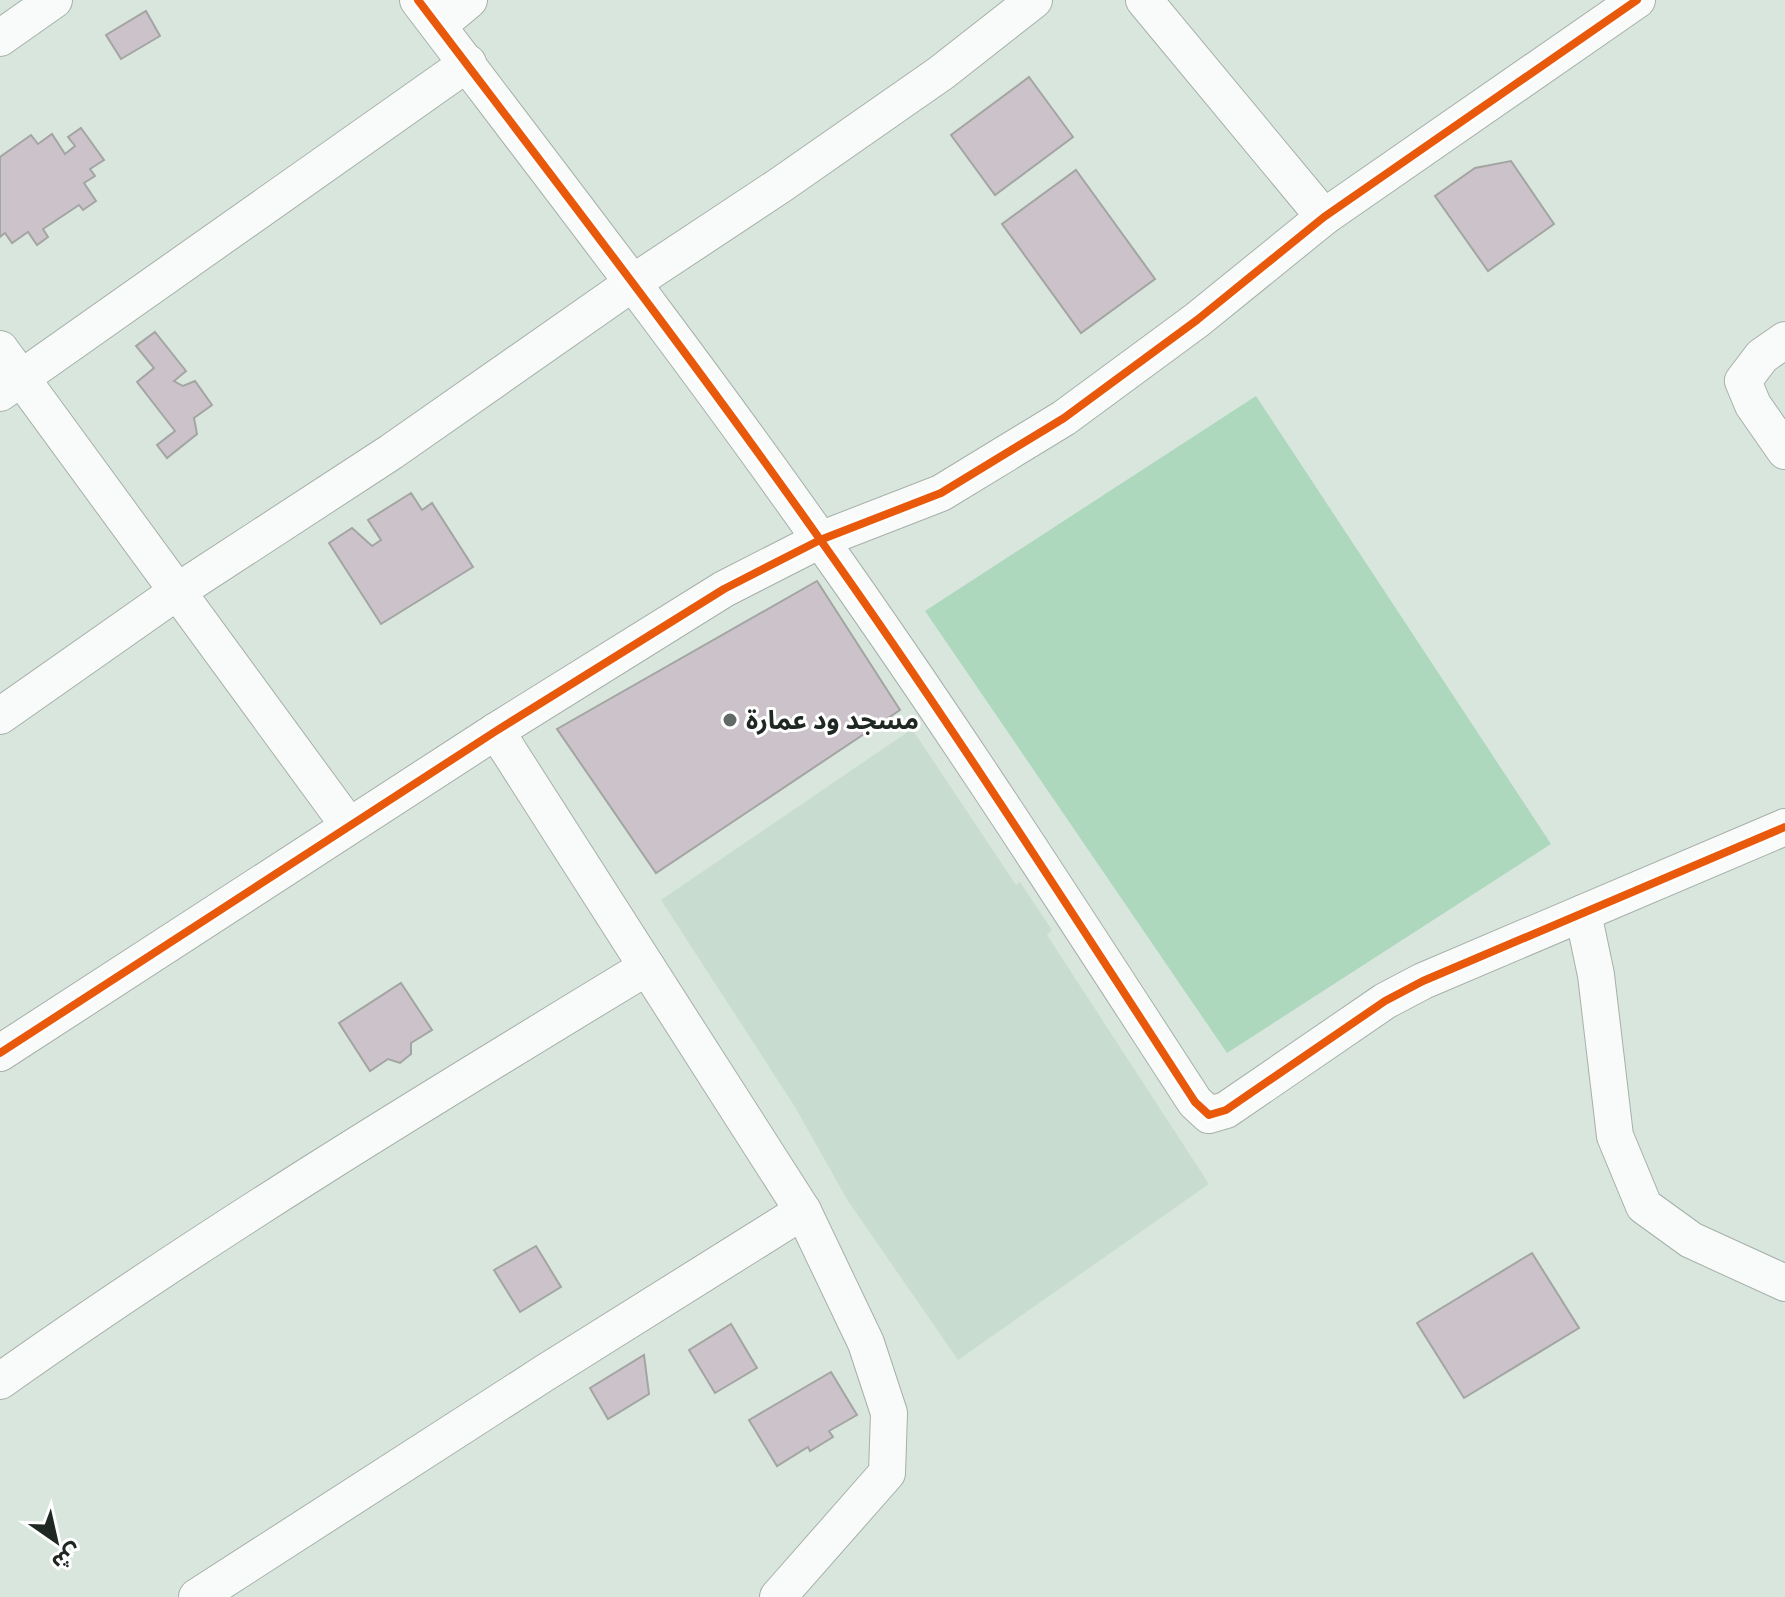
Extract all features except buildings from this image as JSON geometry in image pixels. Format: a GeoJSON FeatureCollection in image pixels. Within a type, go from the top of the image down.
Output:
{"type":"FeatureCollection","features":[{"type":"Feature","properties":{"kind":"street"},"geometry":{"type":"LineString","coordinates":[[0,38],[54,0]]}},
{"type":"Feature","properties":{"kind":"street"},"geometry":{"type":"LineString","coordinates":[[469,0],[428,13],[634,282],[820,540],[1050,880],[1195,1102],[1209,1115],[1226,1110],[1385,1001],[1423,981],[1785,827]]}},
{"type":"Feature","properties":{"kind":"street"},"geometry":{"type":"LineString","coordinates":[[0,716],[178,591],[391,452],[634,282],[779,186],[941,73],[1034,0]]}},
{"type":"Feature","properties":{"kind":"street"},"geometry":{"type":"LineString","coordinates":[[1144,0],[1324,217]]}},
{"type":"Feature","properties":{"kind":"street"},"geometry":{"type":"LineString","coordinates":[[1,1050],[496,731],[724,589],[820,540],[941,493],[1064,418],[1197,320],[1324,217],[1637,0]]}},
{"type":"Feature","properties":{"kind":"street"},"geometry":{"type":"LineString","coordinates":[[11,385],[468,63]]}},
{"type":"Feature","properties":{"kind":"street"},"geometry":{"type":"LineString","coordinates":[[1785,340],[1762,356],[1743,381],[1753,405],[1785,451]]}},
{"type":"Feature","properties":{"kind":"street"},"geometry":{"type":"LineString","coordinates":[[0,349],[11,385],[178,591],[349,826]]}},
{"type":"Feature","properties":{"kind":"street"},"geometry":{"type":"LineString","coordinates":[[496,731],[803,1211],[871,1357],[889,1413],[887,1473],[778,1597]]}},
{"type":"Feature","properties":{"kind":"street"},"geometry":{"type":"LineString","coordinates":[[1583,913],[1596,975],[1615,1136],[1644,1206],[1691,1240],[1785,1283]]}},
{"type":"Feature","properties":{"kind":"street"},"geometry":{"type":"LineString","coordinates":[[0,1381],[356,1144],[647,967]]}},
{"type":"Feature","properties":{"kind":"street"},"geometry":{"type":"LineString","coordinates":[[197,1597],[530,1382],[803,1211]]}},
{"type":"Feature","properties":{"kind":"shaded area"},"geometry":{"type":"Polygon","coordinates":[[[912,729],[1016,885],[1020,882],[1052,930],[1047,935],[1209,1184],[958,1360],[848,1201],[795,1107],[661,900],[912,729]]]}},
{"type":"Feature","properties":{"kind":"green space"},"geometry":{"type":"Polygon","coordinates":[[[1256,396],[1551,844],[1227,1053],[925,611],[1256,396]]]}},
{"type":"Feature","properties":{"kind":"cycle path"},"geometry":{"type":"LineString","coordinates":[[418,0],[671,334],[868,607],[1195,1102],[1209,1115],[1226,1110],[1385,1001],[1423,981],[1785,827]]}},
{"type":"Feature","properties":{"kind":"cycle path"},"geometry":{"type":"LineString","coordinates":[[0,1053],[496,731],[724,589],[820,540],[941,493],[1064,418],[1197,320],[1324,217],[1637,0]]}},
{"type":"Feature","properties":{"kind":"place","name":"مسجد ود عمارة"},"geometry":{"type":"Point","coordinates":[730,720]}}]}
